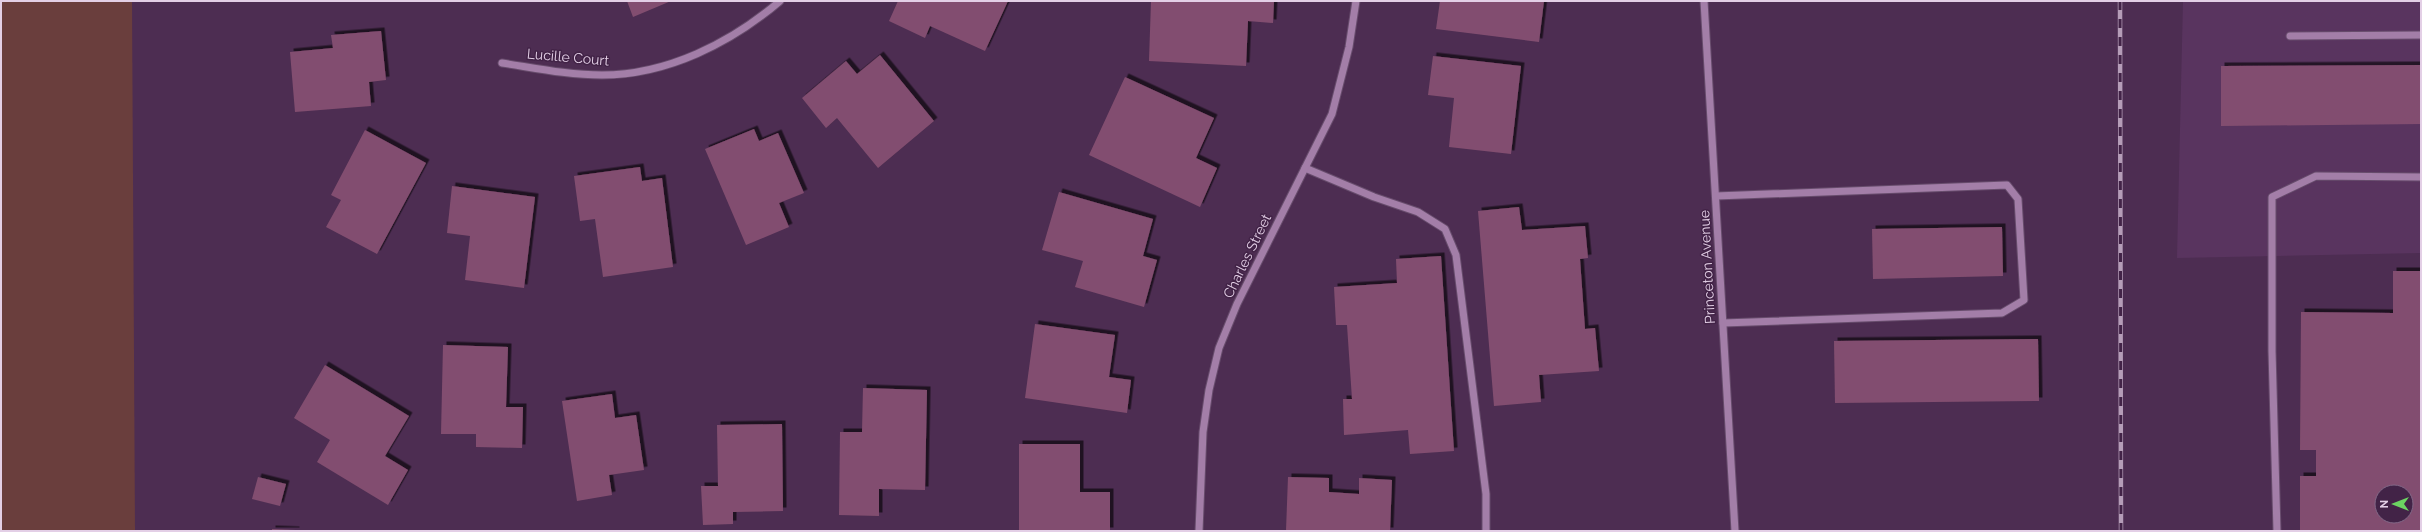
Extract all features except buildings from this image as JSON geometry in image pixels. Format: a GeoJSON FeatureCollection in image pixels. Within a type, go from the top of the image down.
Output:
{"type":"FeatureCollection","features":[{"type":"Feature","properties":{"kind":"street","name":"Lucille Court"},"geometry":{"type":"LineString","coordinates":[[502,63],[558,72],[602,75],[641,72],[672,64],[706,49],[746,26],[780,1]]}},
{"type":"Feature","properties":{"kind":"street","name":"Charles Street"},"geometry":{"type":"LineString","coordinates":[[1199,531],[1203,432],[1209,390],[1219,348],[1237,304],[1332,114],[1349,47],[1356,1]]}},
{"type":"Feature","properties":{"kind":"street","name":"Princeton Avenue"},"geometry":{"type":"LineString","coordinates":[[1704,1],[1735,531]]}},
{"type":"Feature","properties":{"kind":"street"},"geometry":{"type":"LineString","coordinates":[[2290,36],[2421,35]]}},
{"type":"Feature","properties":{"kind":"street"},"geometry":{"type":"LineString","coordinates":[[1305,168],[1374,197],[1418,212],[1445,229],[1456,256],[1486,494],[1486,531]]}},
{"type":"Feature","properties":{"kind":"street"},"geometry":{"type":"LineString","coordinates":[[2277,531],[2272,351],[2272,197],[2316,176],[2421,177]]}},
{"type":"Feature","properties":{"kind":"street"},"geometry":{"type":"LineString","coordinates":[[1716,196],[2007,185],[2018,198],[2024,300],[2002,313],[1723,323]]}},
{"type":"Feature","properties":{"kind":"shaded area"},"geometry":{"type":"Polygon","coordinates":[[[1,1],[132,1],[135,531],[1,531],[1,1]]]}},
{"type":"Feature","properties":{"kind":"shaded area"},"geometry":{"type":"Polygon","coordinates":[[[2183,1],[2421,1],[2421,253],[2177,258],[2183,1]]]}},
{"type":"Feature","properties":{"kind":"railway"},"geometry":{"type":"LineString","coordinates":[[2120,1],[2121,531]]}}]}
